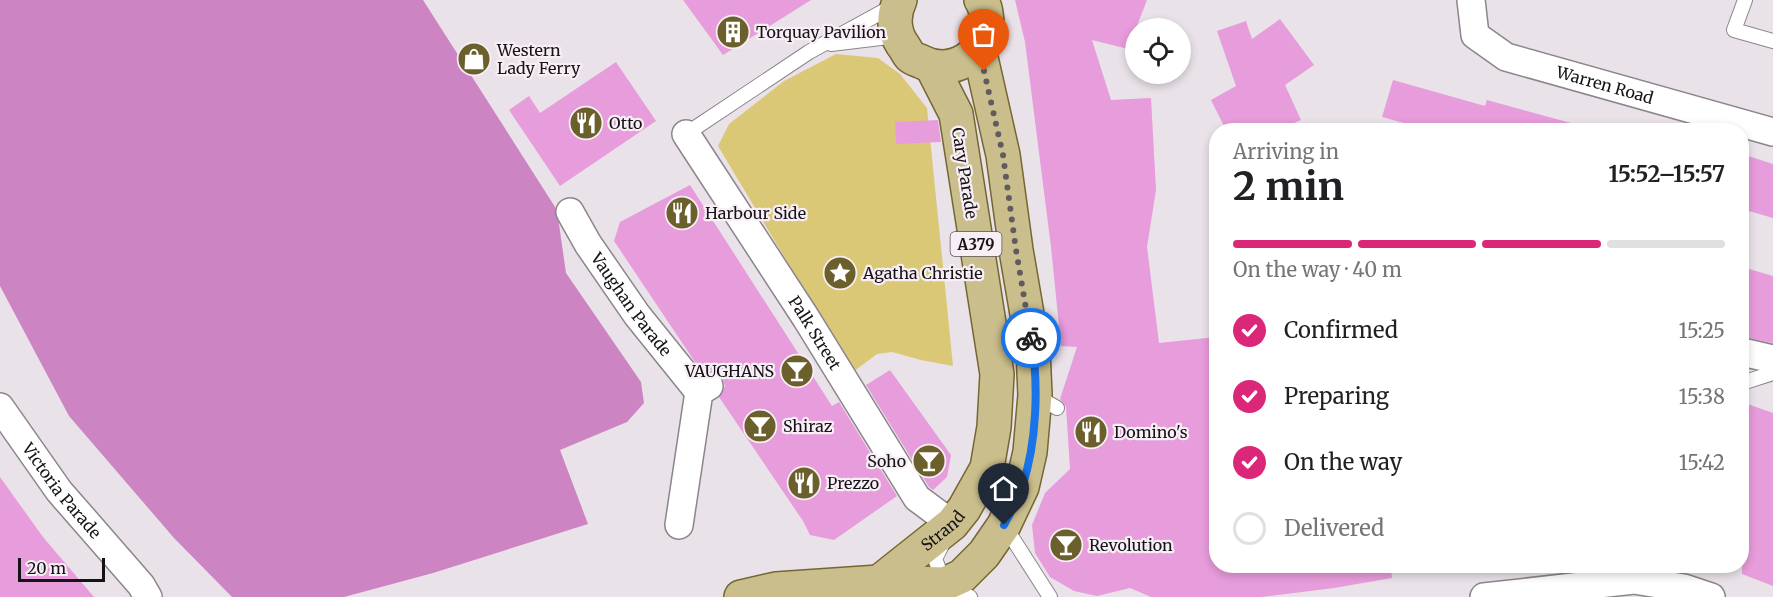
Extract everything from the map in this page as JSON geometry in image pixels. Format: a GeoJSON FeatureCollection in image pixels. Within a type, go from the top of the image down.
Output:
{"type":"FeatureCollection","features":[{"type":"Feature","properties":{"kind":"main road"},"geometry":{"type":"LineString","coordinates":[[900,1],[895,21],[897,36],[910,56],[932,67],[944,68],[965,62],[979,50]]}},
{"type":"Feature","properties":{"kind":"main road","name":"A379"},"geometry":{"type":"LineString","coordinates":[[958,590],[962,576],[977,561],[1004,525],[1022,487],[1030,452],[1046,402],[1033,350],[1003,155],[979,50],[987,32],[985,2]]}},
{"type":"Feature","properties":{"kind":"main road","name":"Cary Parade"},"geometry":{"type":"LineString","coordinates":[[932,67],[956,114],[997,374],[994,427]]}},
{"type":"Feature","properties":{"kind":"main road","name":"Strand"},"geometry":{"type":"LineString","coordinates":[[879,582],[952,524],[964,509],[987,468],[994,427]]}},
{"type":"Feature","properties":{"kind":"main road"},"geometry":{"type":"LineString","coordinates":[[741,597],[776,589],[879,582],[958,590]]}},
{"type":"Feature","properties":{"kind":"street","name":"Warren Road"},"geometry":{"type":"LineString","coordinates":[[1471,0],[1475,35],[1506,57],[1741,123]]}},
{"type":"Feature","properties":{"kind":"street","name":"Warren Road"},"geometry":{"type":"LineString","coordinates":[[1749,125],[1773,132]]}},
{"type":"Feature","properties":{"kind":"street","name":"Palk Street"},"geometry":{"type":"LineString","coordinates":[[686,134],[806,318],[917,498],[952,524]]}},
{"type":"Feature","properties":{"kind":"street","name":"Vaughan Parade"},"geometry":{"type":"LineString","coordinates":[[570,212],[588,244],[638,315],[704,389],[679,525]]}},
{"type":"Feature","properties":{"kind":"street"},"geometry":{"type":"LineString","coordinates":[[1749,354],[1773,359]]}},
{"type":"Feature","properties":{"kind":"street","name":"Victoria Parade"},"geometry":{"type":"LineString","coordinates":[[0,407],[59,491],[141,585],[148,597]]}},
{"type":"Feature","properties":{"kind":"street"},"geometry":{"type":"LineString","coordinates":[[1484,597],[1634,580],[1684,588],[1711,597]]}},
{"type":"Feature","properties":{"kind":"lane"},"geometry":{"type":"LineString","coordinates":[[1745,0],[1734,30],[1773,41]]}},
{"type":"Feature","properties":{"kind":"lane"},"geometry":{"type":"LineString","coordinates":[[686,134],[821,45],[900,1]]}},
{"type":"Feature","properties":{"kind":"lane"},"geometry":{"type":"LineString","coordinates":[[821,45],[897,36]]}},
{"type":"Feature","properties":{"kind":"lane"},"geometry":{"type":"LineString","coordinates":[[1749,381],[1773,373]]}},
{"type":"Feature","properties":{"kind":"lane"},"geometry":{"type":"LineString","coordinates":[[952,524],[935,559],[958,590]]}},
{"type":"Feature","properties":{"kind":"lane"},"geometry":{"type":"LineString","coordinates":[[1004,525],[1050,597]]}},
{"type":"Feature","properties":{"kind":"shaded area"},"geometry":{"type":"Polygon","coordinates":[[[0,0],[423,0],[557,210],[566,273],[641,382],[644,403],[627,422],[560,450],[588,524],[433,573],[344,597],[232,597],[174,538],[69,416],[0,286],[0,0]]]}},
{"type":"Feature","properties":{"kind":"shaded area"},"geometry":{"type":"Polygon","coordinates":[[[836,54],[878,58],[900,74],[927,108],[953,366],[892,352],[877,354],[853,372],[718,146],[729,124],[784,81],[836,54]]]}},
{"type":"Feature","properties":{"kind":"building","name":"Torquay Pavilion"},"geometry":{"type":"Polygon","coordinates":[[[683,0],[811,0],[723,55],[683,0]]]}},
{"type":"Feature","properties":{"kind":"building"},"geometry":{"type":"Polygon","coordinates":[[[1015,0],[1147,0],[1140,18],[1125,18],[1125,48],[1092,40],[1111,100],[1151,98],[1156,190],[1147,247],[1159,343],[1209,338],[1209,573],[1392,573],[1392,578],[1261,597],[1151,597],[1130,588],[1097,596],[1074,591],[1050,577],[1035,553],[1032,525],[1045,493],[1070,469],[1066,407],[1060,399],[1077,347],[1061,346],[1025,42],[1015,0]]]}},
{"type":"Feature","properties":{"kind":"building"},"geometry":{"type":"Polygon","coordinates":[[[1280,19],[1314,65],[1285,85],[1301,120],[1294,123],[1222,123],[1211,100],[1236,86],[1217,31],[1246,21],[1252,39],[1280,19]]]}},
{"type":"Feature","properties":{"kind":"building"},"geometry":{"type":"Polygon","coordinates":[[[616,62],[656,121],[560,186],[509,110],[529,96],[540,113],[616,62]]]}},
{"type":"Feature","properties":{"kind":"building"},"geometry":{"type":"Polygon","coordinates":[[[1393,80],[1485,106],[1487,100],[1571,123],[1404,123],[1382,117],[1393,80]]]}},
{"type":"Feature","properties":{"kind":"building"},"geometry":{"type":"Polygon","coordinates":[[[938,120],[941,142],[896,144],[895,122],[938,120]]]}},
{"type":"Feature","properties":{"kind":"building"},"geometry":{"type":"Polygon","coordinates":[[[1749,156],[1773,164],[1773,218],[1749,211],[1749,156]]]}},
{"type":"Feature","properties":{"kind":"building"},"geometry":{"type":"Polygon","coordinates":[[[690,185],[832,406],[839,402],[897,496],[834,540],[810,535],[803,521],[719,397],[725,386],[722,377],[709,370],[703,372],[697,365],[614,241],[620,222],[690,185]]]}},
{"type":"Feature","properties":{"kind":"building"},"geometry":{"type":"Polygon","coordinates":[[[1749,269],[1773,276],[1773,343],[1749,338],[1749,269]]]}},
{"type":"Feature","properties":{"kind":"building"},"geometry":{"type":"Polygon","coordinates":[[[890,370],[951,455],[947,477],[933,490],[866,385],[890,370]]]}},
{"type":"Feature","properties":{"kind":"building"},"geometry":{"type":"Polygon","coordinates":[[[1749,404],[1773,413],[1773,586],[1742,574],[1749,573],[1749,404]]]}},
{"type":"Feature","properties":{"kind":"building"},"geometry":{"type":"Polygon","coordinates":[[[0,477],[43,537],[94,597],[0,597],[0,477]]]}},
{"type":"Feature","properties":{"kind":"way so far"},"geometry":{"type":"LineString","coordinates":[[984,71],[1003,155],[1031,338]]}},
{"type":"Feature","properties":{"kind":"place","name":"Torquay Pavilion"},"geometry":{"type":"Point","coordinates":[733,32]}},
{"type":"Feature","properties":{"kind":"place","name":"Western Lady Ferry"},"geometry":{"type":"Point","coordinates":[474,59]}},
{"type":"Feature","properties":{"kind":"place","name":"Otto"},"geometry":{"type":"Point","coordinates":[586,123]}},
{"type":"Feature","properties":{"kind":"place","name":"Harbour Side"},"geometry":{"type":"Point","coordinates":[682,213]}},
{"type":"Feature","properties":{"kind":"place","name":"Agatha Christie"},"geometry":{"type":"Point","coordinates":[840,273]}},
{"type":"Feature","properties":{"kind":"place","name":"VAUGHANS"},"geometry":{"type":"Point","coordinates":[797,371]}},
{"type":"Feature","properties":{"kind":"place","name":"Shiraz"},"geometry":{"type":"Point","coordinates":[760,426]}},
{"type":"Feature","properties":{"kind":"place","name":"Domino's"},"geometry":{"type":"Point","coordinates":[1091,432]}},
{"type":"Feature","properties":{"kind":"place","name":"Soho"},"geometry":{"type":"Point","coordinates":[929,461]}},
{"type":"Feature","properties":{"kind":"place","name":"Prezzo"},"geometry":{"type":"Point","coordinates":[804,483]}},
{"type":"Feature","properties":{"kind":"place","name":"Revolution"},"geometry":{"type":"Point","coordinates":[1066,545]}},
{"type":"Feature","properties":{"kind":"route"},"geometry":{"type":"LineString","coordinates":[[1004,525],[1022,487],[1030,452],[1035,395],[1031,338]]}}]}
